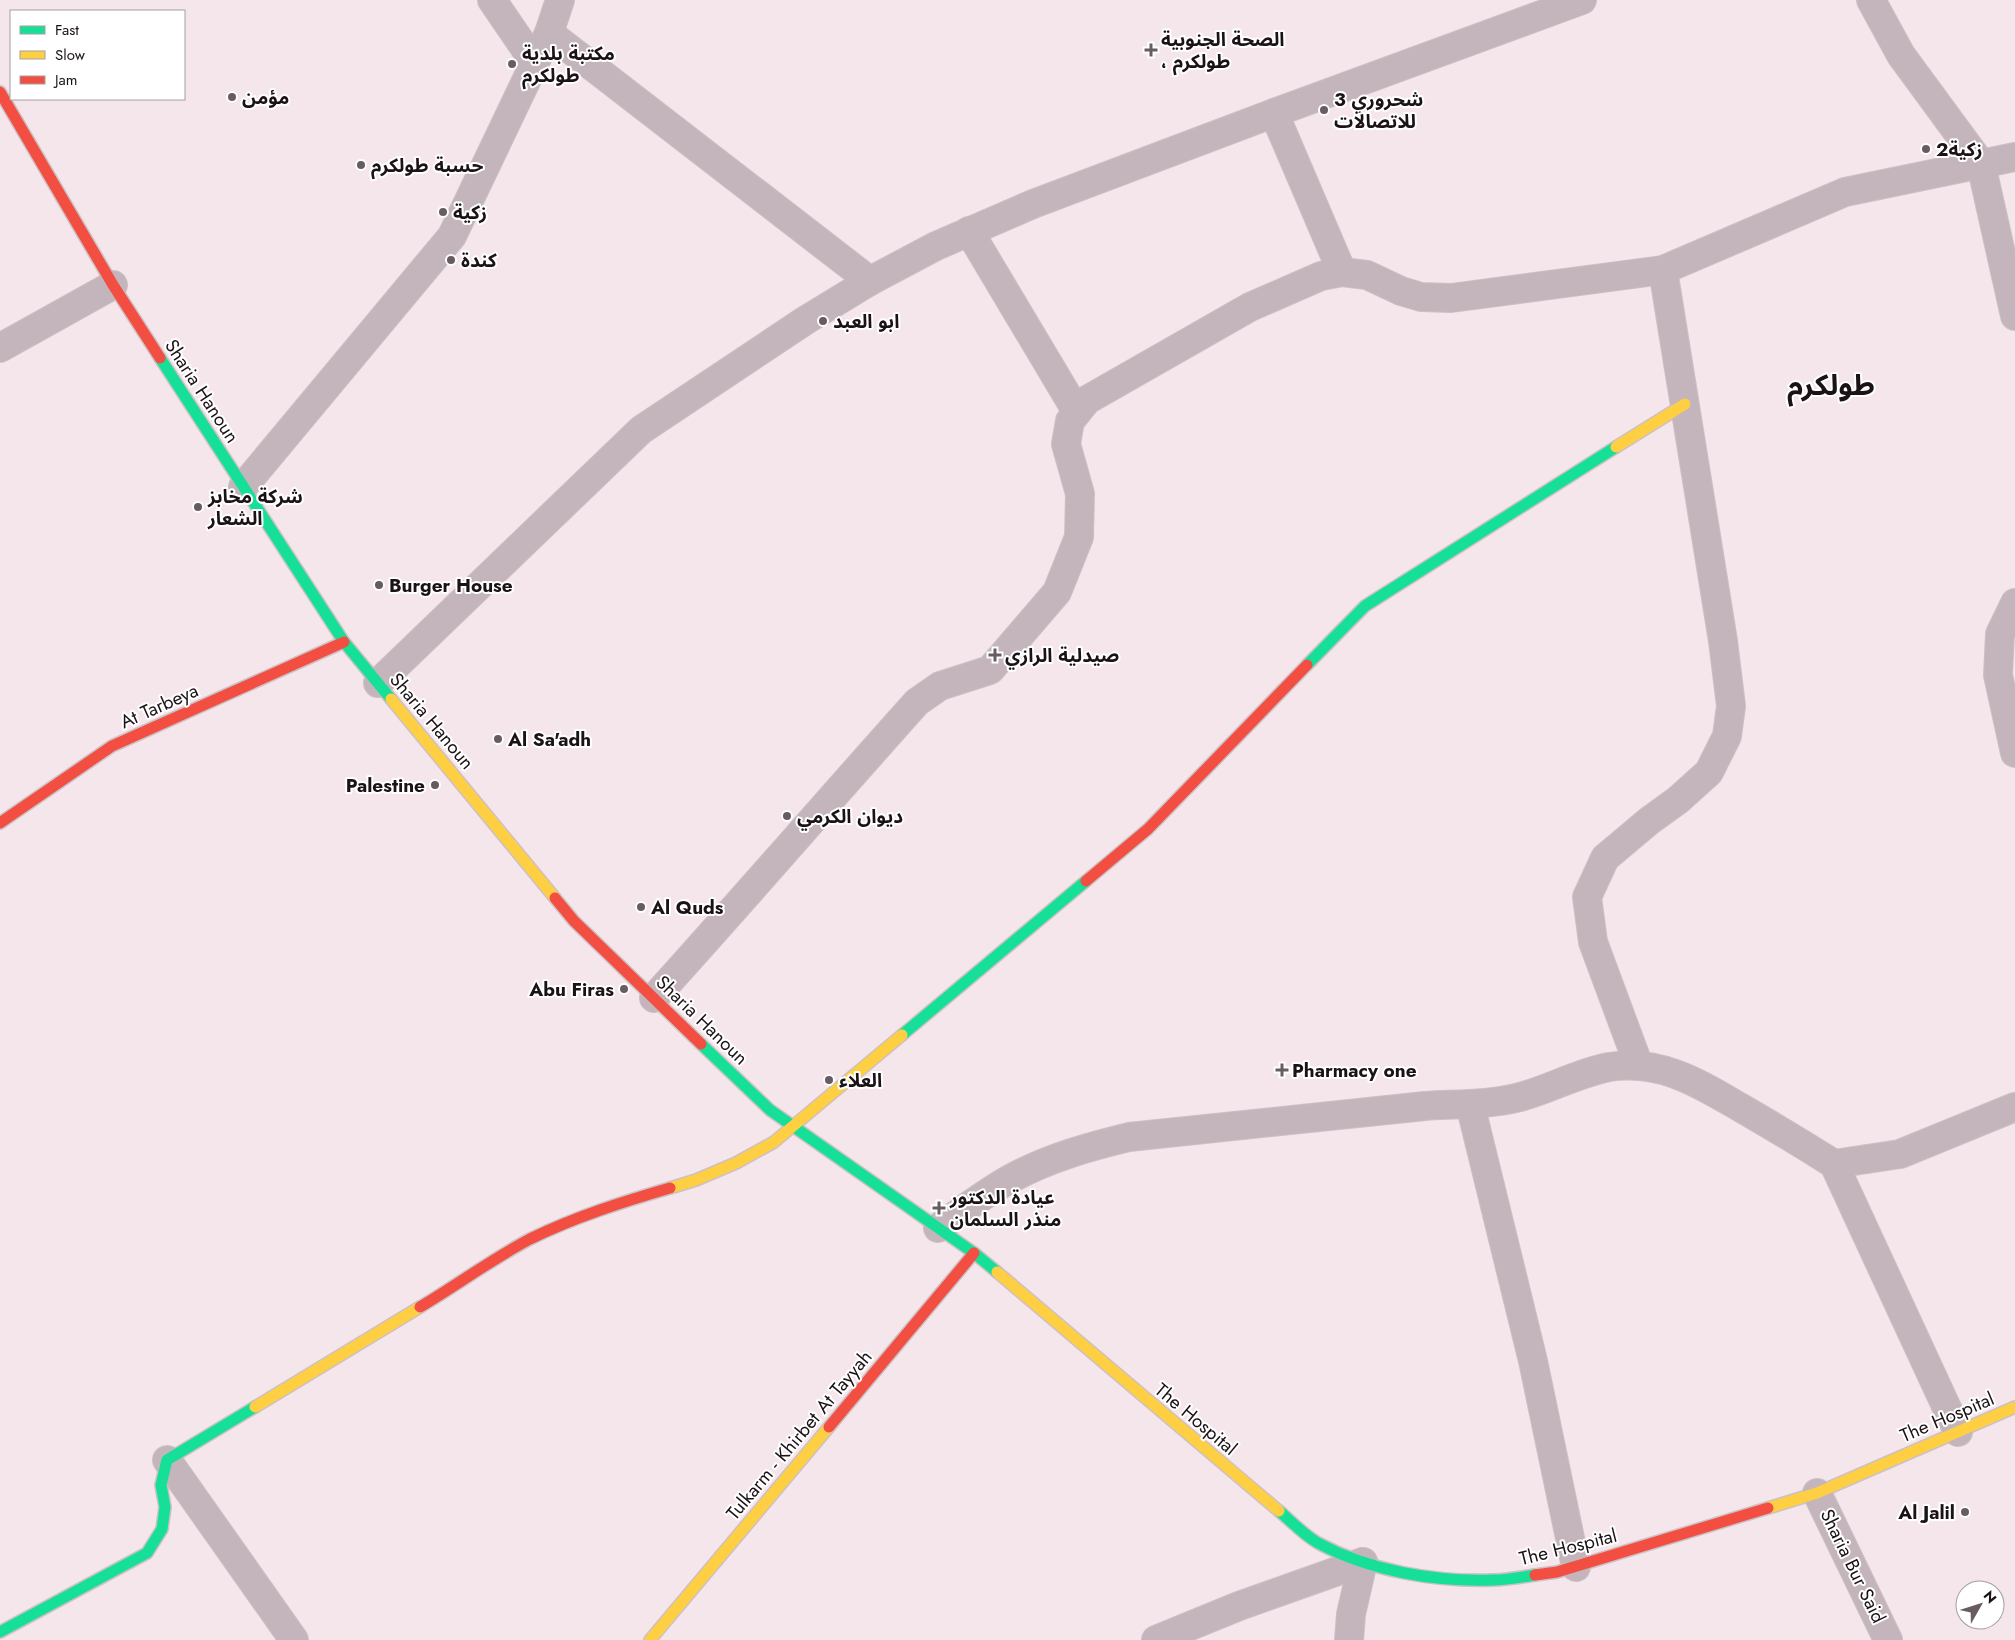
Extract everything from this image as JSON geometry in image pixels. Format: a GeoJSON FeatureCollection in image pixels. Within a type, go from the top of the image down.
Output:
{"type":"FeatureCollection","features":[{"type":"Feature","properties":{"kind":"street"},"geometry":{"type":"LineString","coordinates":[[492,0],[535,63]]}},
{"type":"Feature","properties":{"kind":"street"},"geometry":{"type":"LineString","coordinates":[[243,486],[452,236],[549,33],[560,0]]}},
{"type":"Feature","properties":{"kind":"street"},"geometry":{"type":"LineString","coordinates":[[378,683],[641,430],[806,320],[870,281],[969,231],[1033,204],[1582,0]]}},
{"type":"Feature","properties":{"kind":"street"},"geometry":{"type":"LineString","coordinates":[[1871,0],[1901,55],[1981,164],[2015,316]]}},
{"type":"Feature","properties":{"kind":"street"},"geometry":{"type":"LineString","coordinates":[[549,33],[870,281]]}},
{"type":"Feature","properties":{"kind":"street","name":"Sharia Hanoun"},"geometry":{"type":"LineString","coordinates":[[0,92],[113,284],[344,642],[574,921],[770,1110],[974,1253]]}},
{"type":"Feature","properties":{"kind":"street"},"geometry":{"type":"LineString","coordinates":[[1274,113],[1342,272]]}},
{"type":"Feature","properties":{"kind":"street"},"geometry":{"type":"LineString","coordinates":[[654,998],[917,702],[940,686],[990,670],[1057,592],[1079,537],[1080,494],[1066,444],[1070,421],[1087,400],[1250,307],[1321,276],[1342,272],[1367,275],[1401,291],[1422,297],[1451,298],[1663,270],[1845,192],[2015,157]]}},
{"type":"Feature","properties":{"kind":"street"},"geometry":{"type":"LineString","coordinates":[[969,231],[1077,412]]}},
{"type":"Feature","properties":{"kind":"street"},"geometry":{"type":"LineString","coordinates":[[1639,1066],[1593,942],[1587,897],[1605,858],[1649,821],[1678,800],[1709,772],[1727,736],[1732,706],[1663,270]]}},
{"type":"Feature","properties":{"kind":"street"},"geometry":{"type":"LineString","coordinates":[[0,348],[113,284]]}},
{"type":"Feature","properties":{"kind":"street"},"geometry":{"type":"LineString","coordinates":[[0,1632],[147,1553],[162,1529],[165,1507],[160,1485],[167,1460],[433,1299],[484,1264],[531,1239],[581,1216],[696,1180],[736,1164],[774,1142],[1148,829],[1365,606],[1685,404]]}},
{"type":"Feature","properties":{"kind":"street"},"geometry":{"type":"LineString","coordinates":[[2015,603],[2000,634],[1998,675],[2015,753]]}},
{"type":"Feature","properties":{"kind":"street","name":"At Tarbeya"},"geometry":{"type":"LineString","coordinates":[[0,823],[112,746],[344,642]]}},
{"type":"Feature","properties":{"kind":"street"},"geometry":{"type":"LineString","coordinates":[[938,1228],[1011,1179],[1049,1160],[1089,1146],[1129,1137],[1470,1104],[1519,1097],[1585,1072],[1611,1067],[1639,1066],[1666,1070],[1691,1079],[1834,1164],[1958,1432]]}},
{"type":"Feature","properties":{"kind":"street"},"geometry":{"type":"LineString","coordinates":[[1470,1104],[1532,1360],[1576,1567]]}},
{"type":"Feature","properties":{"kind":"street"},"geometry":{"type":"LineString","coordinates":[[1834,1164],[1900,1154],[2015,1107]]}},
{"type":"Feature","properties":{"kind":"street"},"geometry":{"type":"LineString","coordinates":[[1422,1108],[1478,1138]]}},
{"type":"Feature","properties":{"kind":"street","name":"The Hospital"},"geometry":{"type":"LineString","coordinates":[[974,1253],[1316,1542],[1363,1562],[1418,1575],[1475,1580],[1539,1575],[1576,1567],[1817,1492],[2015,1407]]}},
{"type":"Feature","properties":{"kind":"street","name":"Tulkarm - Khirbet At Tayyah"},"geometry":{"type":"LineString","coordinates":[[650,1640],[974,1253]]}},
{"type":"Feature","properties":{"kind":"street"},"geometry":{"type":"LineString","coordinates":[[167,1460],[294,1640]]}},
{"type":"Feature","properties":{"kind":"street","name":"Sharia Bur Said"},"geometry":{"type":"LineString","coordinates":[[1817,1492],[1888,1640]]}},
{"type":"Feature","properties":{"kind":"street"},"geometry":{"type":"LineString","coordinates":[[1156,1640],[1239,1606],[1363,1562]]}},
{"type":"Feature","properties":{"kind":"street"},"geometry":{"type":"LineString","coordinates":[[1349,1640],[1351,1614],[1363,1562]]}},
{"type":"Feature","properties":{"kind":"traffic: fast"},"geometry":{"type":"LineString","coordinates":[[160,358],[344,642],[391,699]]}},
{"type":"Feature","properties":{"kind":"traffic: fast"},"geometry":{"type":"LineString","coordinates":[[1307,665],[1365,606],[1616,447]]}},
{"type":"Feature","properties":{"kind":"traffic: fast"},"geometry":{"type":"LineString","coordinates":[[902,1035],[1086,881]]}},
{"type":"Feature","properties":{"kind":"traffic: fast"},"geometry":{"type":"LineString","coordinates":[[701,1044],[770,1110],[974,1253],[997,1272]]}},
{"type":"Feature","properties":{"kind":"traffic: fast"},"geometry":{"type":"LineString","coordinates":[[0,1632],[147,1553],[162,1529],[165,1507],[161,1485],[167,1460],[255,1407]]}},
{"type":"Feature","properties":{"kind":"traffic: fast"},"geometry":{"type":"LineString","coordinates":[[1279,1511],[1318,1543],[1338,1553],[1381,1568],[1426,1577],[1449,1579],[1504,1580],[1535,1575]]}},
{"type":"Feature","properties":{"kind":"traffic: slow"},"geometry":{"type":"LineString","coordinates":[[1616,447],[1685,404]]}},
{"type":"Feature","properties":{"kind":"traffic: slow"},"geometry":{"type":"LineString","coordinates":[[391,699],[555,898]]}},
{"type":"Feature","properties":{"kind":"traffic: slow"},"geometry":{"type":"LineString","coordinates":[[670,1188],[696,1180],[736,1163],[774,1142],[902,1035]]}},
{"type":"Feature","properties":{"kind":"traffic: slow"},"geometry":{"type":"LineString","coordinates":[[997,1272],[1279,1511]]}},
{"type":"Feature","properties":{"kind":"traffic: slow"},"geometry":{"type":"LineString","coordinates":[[255,1407],[420,1307]]}},
{"type":"Feature","properties":{"kind":"traffic: slow"},"geometry":{"type":"LineString","coordinates":[[1768,1508],[1817,1493],[2015,1407]]}},
{"type":"Feature","properties":{"kind":"traffic: slow"},"geometry":{"type":"LineString","coordinates":[[650,1640],[829,1427]]}},
{"type":"Feature","properties":{"kind":"traffic: jam"},"geometry":{"type":"LineString","coordinates":[[0,92],[113,285],[160,358]]}},
{"type":"Feature","properties":{"kind":"traffic: jam"},"geometry":{"type":"LineString","coordinates":[[0,823],[112,746],[344,642]]}},
{"type":"Feature","properties":{"kind":"traffic: jam"},"geometry":{"type":"LineString","coordinates":[[1086,881],[1148,829],[1307,665]]}},
{"type":"Feature","properties":{"kind":"traffic: jam"},"geometry":{"type":"LineString","coordinates":[[555,898],[574,921],[701,1044]]}},
{"type":"Feature","properties":{"kind":"traffic: jam"},"geometry":{"type":"LineString","coordinates":[[420,1307],[530,1239],[599,1210],[670,1188]]}},
{"type":"Feature","properties":{"kind":"traffic: jam"},"geometry":{"type":"LineString","coordinates":[[829,1427],[974,1253]]}},
{"type":"Feature","properties":{"kind":"traffic: jam"},"geometry":{"type":"LineString","coordinates":[[1535,1575],[1557,1572],[1768,1508]]}},
{"type":"Feature","properties":{"kind":"place","name":"الصحة الجنوبية ، طولكرم"},"geometry":{"type":"Point","coordinates":[1151,50]}},
{"type":"Feature","properties":{"kind":"place","name":"مكتبة بلدية طولكرم"},"geometry":{"type":"Point","coordinates":[512,64]}},
{"type":"Feature","properties":{"kind":"place","name":"مؤمن"},"geometry":{"type":"Point","coordinates":[232,97]}},
{"type":"Feature","properties":{"kind":"place","name":"شحروري 3 للاتصالات"},"geometry":{"type":"Point","coordinates":[1324,110]}},
{"type":"Feature","properties":{"kind":"place","name":"زكية2"},"geometry":{"type":"Point","coordinates":[1926,149]}},
{"type":"Feature","properties":{"kind":"place","name":"حسبة طولكرم"},"geometry":{"type":"Point","coordinates":[361,165]}},
{"type":"Feature","properties":{"kind":"place","name":"زكية"},"geometry":{"type":"Point","coordinates":[443,212]}},
{"type":"Feature","properties":{"kind":"place","name":"كندة"},"geometry":{"type":"Point","coordinates":[451,260]}},
{"type":"Feature","properties":{"kind":"place","name":"ابو العبد"},"geometry":{"type":"Point","coordinates":[823,321]}},
{"type":"Feature","properties":{"kind":"place","name":"شركة مخابز الشعار"},"geometry":{"type":"Point","coordinates":[198,507]}},
{"type":"Feature","properties":{"kind":"place","name":"Burger House"},"geometry":{"type":"Point","coordinates":[379,585]}},
{"type":"Feature","properties":{"kind":"place","name":"صيدلية الرازي"},"geometry":{"type":"Point","coordinates":[995,655]}},
{"type":"Feature","properties":{"kind":"place","name":"Al Sa'adh"},"geometry":{"type":"Point","coordinates":[498,739]}},
{"type":"Feature","properties":{"kind":"place","name":"Palestine"},"geometry":{"type":"Point","coordinates":[435,785]}},
{"type":"Feature","properties":{"kind":"place","name":"ديوان الكرمي"},"geometry":{"type":"Point","coordinates":[787,816]}},
{"type":"Feature","properties":{"kind":"place","name":"Al Quds"},"geometry":{"type":"Point","coordinates":[641,907]}},
{"type":"Feature","properties":{"kind":"place","name":"Abu Firas"},"geometry":{"type":"Point","coordinates":[624,989]}},
{"type":"Feature","properties":{"kind":"place","name":"Pharmacy one"},"geometry":{"type":"Point","coordinates":[1282,1070]}},
{"type":"Feature","properties":{"kind":"place","name":"العلاء"},"geometry":{"type":"Point","coordinates":[829,1080]}},
{"type":"Feature","properties":{"kind":"place","name":"عيادة الدكتور منذر السلمان"},"geometry":{"type":"Point","coordinates":[939,1208]}},
{"type":"Feature","properties":{"kind":"place","name":"Al Jalil"},"geometry":{"type":"Point","coordinates":[1965,1512]}},
{"type":"Feature","properties":{"kind":"district","name":"طولكرم"},"geometry":{"type":"Point","coordinates":[1831,385]}}]}
